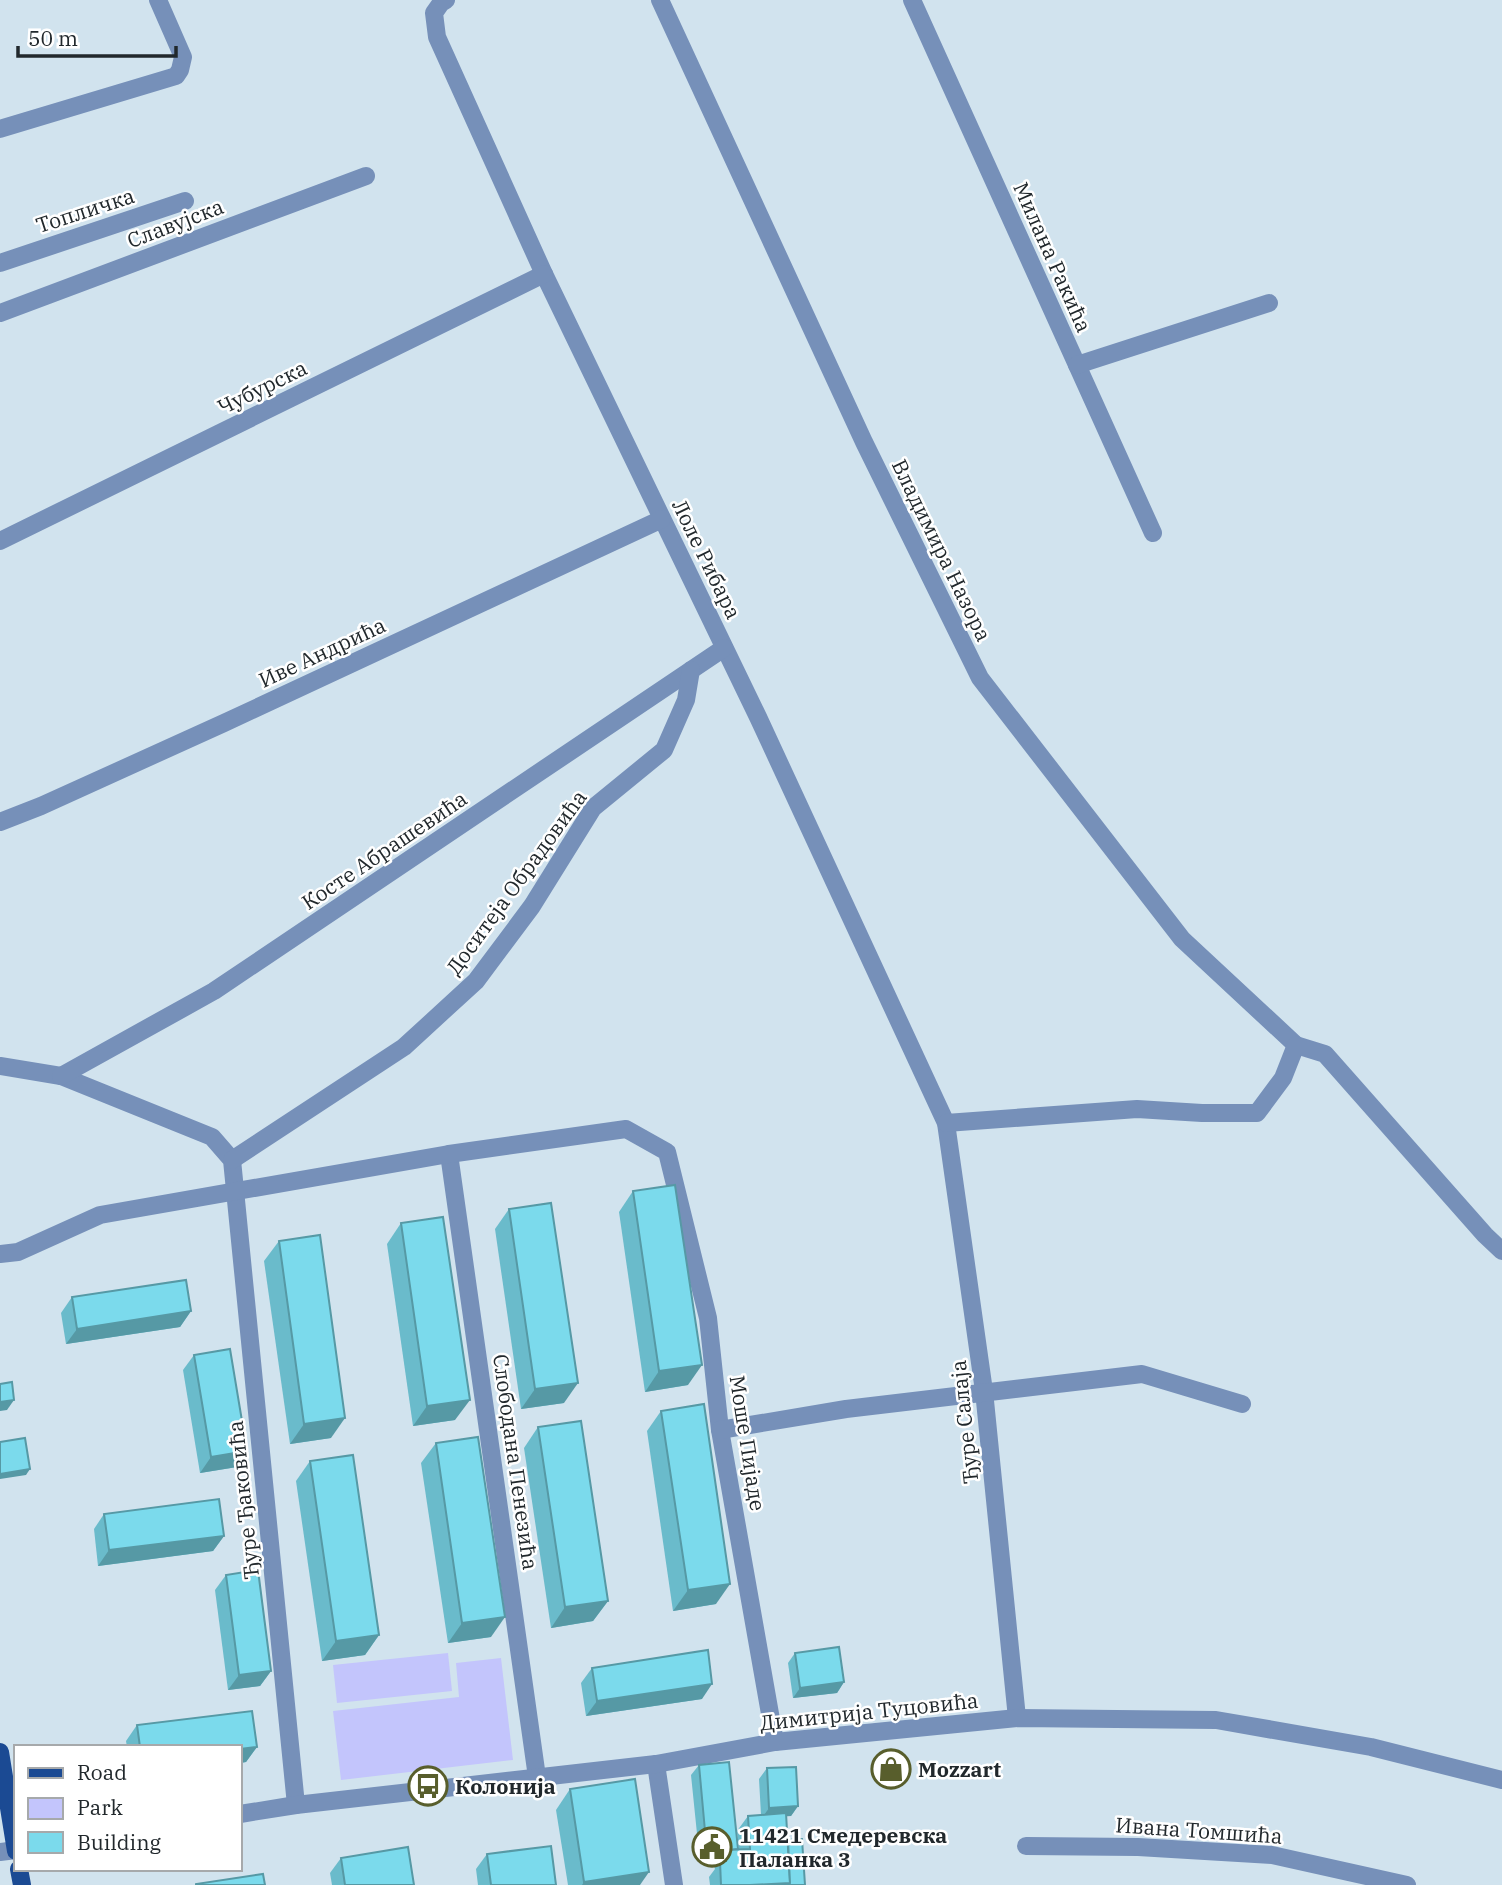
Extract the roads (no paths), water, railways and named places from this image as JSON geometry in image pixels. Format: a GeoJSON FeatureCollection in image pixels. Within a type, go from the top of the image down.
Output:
{"type":"FeatureCollection","features":[{"type":"Feature","properties":{"kind":"main road"},"geometry":{"type":"LineString","coordinates":[[0,1752],[14,1838]]}},
{"type":"Feature","properties":{"kind":"street"},"geometry":{"type":"LineString","coordinates":[[0,129],[176,76],[183,57],[158,0]]}},
{"type":"Feature","properties":{"kind":"street","name":"Владимира Назора"},"geometry":{"type":"LineString","coordinates":[[660,0],[864,442],[980,678],[1182,939],[1296,1045]]}},
{"type":"Feature","properties":{"kind":"street","name":"Милана Ракића"},"geometry":{"type":"LineString","coordinates":[[912,0],[1153,533]]}},
{"type":"Feature","properties":{"kind":"street","name":"Лоле Рибара"},"geometry":{"type":"LineString","coordinates":[[440,6],[437,37],[544,274],[724,648],[946,1123]]}},
{"type":"Feature","properties":{"kind":"street","name":"Славујска"},"geometry":{"type":"LineString","coordinates":[[0,313],[366,176]]}},
{"type":"Feature","properties":{"kind":"street","name":"Топличка"},"geometry":{"type":"LineString","coordinates":[[0,263],[185,201]]}},
{"type":"Feature","properties":{"kind":"street","name":"Чубурска"},"geometry":{"type":"LineString","coordinates":[[0,541],[544,274]]}},
{"type":"Feature","properties":{"kind":"street"},"geometry":{"type":"LineString","coordinates":[[1077,365],[1269,303]]}},
{"type":"Feature","properties":{"kind":"street","name":"Иве Андрића"},"geometry":{"type":"LineString","coordinates":[[0,822],[224,723],[662,519]]}},
{"type":"Feature","properties":{"kind":"street","name":"Косте Абрашевића"},"geometry":{"type":"LineString","coordinates":[[61,1076],[214,991],[724,648]]}},
{"type":"Feature","properties":{"kind":"street","name":"Доситеја Обрадовића"},"geometry":{"type":"LineString","coordinates":[[232,1160],[404,1047],[476,981],[532,906],[593,808],[664,750],[686,700],[691,670]]}},
{"type":"Feature","properties":{"kind":"street"},"geometry":{"type":"LineString","coordinates":[[946,1123],[1137,1109],[1257,1113],[1283,1078],[1296,1045],[1325,1054],[1502,1251]]}},
{"type":"Feature","properties":{"kind":"street"},"geometry":{"type":"LineString","coordinates":[[0,1066],[61,1076],[212,1137],[232,1160],[236,1191]]}},
{"type":"Feature","properties":{"kind":"street","name":"Ђуре Салаја"},"geometry":{"type":"LineString","coordinates":[[946,1123],[984,1391],[1017,1718]]}},
{"type":"Feature","properties":{"kind":"street","name":"Моше Пијаде"},"geometry":{"type":"LineString","coordinates":[[449,1154],[626,1129],[667,1152],[708,1318],[720,1430],[775,1742]]}},
{"type":"Feature","properties":{"kind":"street"},"geometry":{"type":"LineString","coordinates":[[0,1254],[18,1252],[100,1215],[449,1154]]}},
{"type":"Feature","properties":{"kind":"street","name":"Слободана Пенезића"},"geometry":{"type":"LineString","coordinates":[[449,1154],[537,1777]]}},
{"type":"Feature","properties":{"kind":"street","name":"Ђуре Ђаковића"},"geometry":{"type":"LineString","coordinates":[[236,1191],[296,1805]]}},
{"type":"Feature","properties":{"kind":"street"},"geometry":{"type":"LineString","coordinates":[[720,1430],[846,1409],[1142,1374],[1242,1404]]}},
{"type":"Feature","properties":{"kind":"street","name":"Димитрија Туцовића"},"geometry":{"type":"LineString","coordinates":[[242,1814],[296,1805],[656,1764],[775,1742],[1017,1718],[1216,1720],[1371,1747],[1502,1780]]}},
{"type":"Feature","properties":{"kind":"street"},"geometry":{"type":"LineString","coordinates":[[656,1764],[674,1885]]}},
{"type":"Feature","properties":{"kind":"street","name":"Ивана Томшића"},"geometry":{"type":"LineString","coordinates":[[1026,1846],[1138,1847],[1272,1855],[1407,1885]]}},
{"type":"Feature","properties":{"kind":"place","name":"Mozzart"},"geometry":{"type":"Point","coordinates":[891,1769]}},
{"type":"Feature","properties":{"kind":"place","name":"Колонија"},"geometry":{"type":"Point","coordinates":[428,1786]}},
{"type":"Feature","properties":{"kind":"place","name":"11421 Смедеревска Паланка 3"},"geometry":{"type":"Point","coordinates":[712,1847]}}]}
